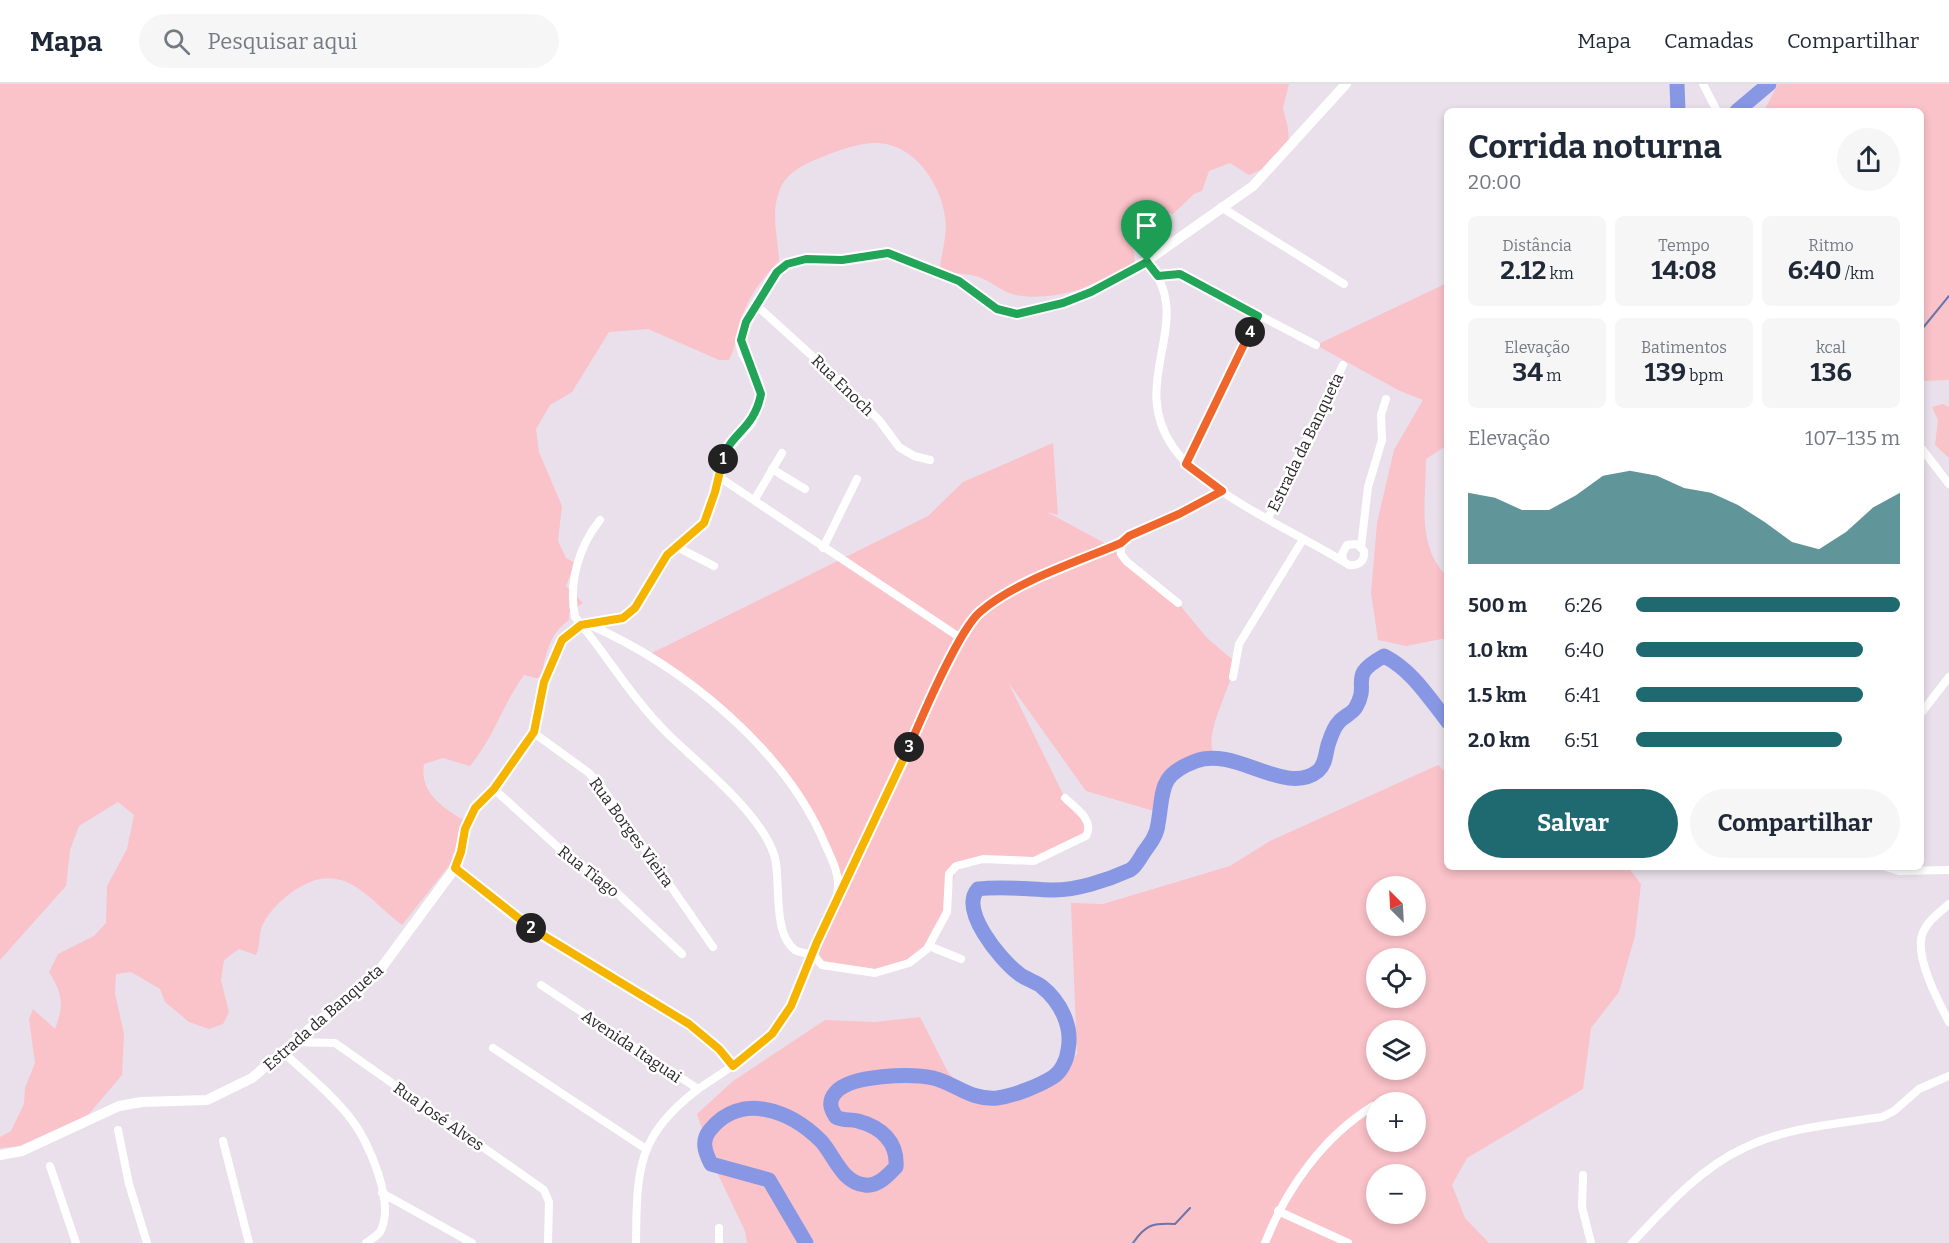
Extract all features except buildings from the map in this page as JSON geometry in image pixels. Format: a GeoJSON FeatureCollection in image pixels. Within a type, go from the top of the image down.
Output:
{"type":"FeatureCollection","features":[{"type":"Feature","properties":{"kind":"street"},"geometry":{"type":"LineString","coordinates":[[586,625],[623,618],[635,608],[675,546],[704,523],[725,452],[751,423],[759,404],[761,394],[758,382],[743,353],[741,340],[746,322],[777,272],[787,264],[806,259],[842,260],[888,253],[959,281],[997,309],[1017,314],[1063,303],[1091,292],[1147,262],[1261,179],[1346,84]]}},
{"type":"Feature","properties":{"kind":"street"},"geometry":{"type":"LineString","coordinates":[[1703,84],[1716,108]]}},
{"type":"Feature","properties":{"kind":"street"},"geometry":{"type":"LineString","coordinates":[[1221,207],[1344,284]]}},
{"type":"Feature","properties":{"kind":"street","name":"Estrada da Banqueta"},"geometry":{"type":"LineString","coordinates":[[1147,262],[1165,289],[1168,306],[1155,380],[1155,397],[1166,437],[1186,464],[1222,491],[1302,541],[1343,559]]}},
{"type":"Feature","properties":{"kind":"street"},"geometry":{"type":"LineString","coordinates":[[1158,276],[1180,274],[1316,345]]}},
{"type":"Feature","properties":{"kind":"street","name":"Rua Enoch"},"geometry":{"type":"LineString","coordinates":[[756,305],[844,385],[879,420],[899,447],[914,456],[930,460]]}},
{"type":"Feature","properties":{"kind":"street"},"geometry":{"type":"LineString","coordinates":[[1186,464],[1258,316]]}},
{"type":"Feature","properties":{"kind":"street","name":"Estrada da Banqueta"},"geometry":{"type":"LineString","coordinates":[[1268,518],[1343,365]]}},
{"type":"Feature","properties":{"kind":"street"},"geometry":{"type":"LineString","coordinates":[[1361,547],[1357,544],[1347,545],[1342,554],[1343,559],[1349,565],[1359,564],[1364,556],[1361,547],[1368,487],[1383,440],[1381,416],[1386,399]]}},
{"type":"Feature","properties":{"kind":"street"},"geometry":{"type":"LineString","coordinates":[[1924,452],[1949,484]]}},
{"type":"Feature","properties":{"kind":"street"},"geometry":{"type":"LineString","coordinates":[[755,499],[782,453]]}},
{"type":"Feature","properties":{"kind":"street"},"geometry":{"type":"LineString","coordinates":[[772,469],[805,489]]}},
{"type":"Feature","properties":{"kind":"street"},"geometry":{"type":"LineString","coordinates":[[719,477],[962,639]]}},
{"type":"Feature","properties":{"kind":"street"},"geometry":{"type":"LineString","coordinates":[[823,548],[857,479]]}},
{"type":"Feature","properties":{"kind":"street"},"geometry":{"type":"LineString","coordinates":[[698,1089],[756,1050],[782,1021],[837,900],[962,639],[979,613],[1017,588],[1121,543],[1129,536],[1179,514],[1222,491]]}},
{"type":"Feature","properties":{"kind":"street"},"geometry":{"type":"LineString","coordinates":[[600,520],[587,536],[575,575],[571,598],[575,617],[586,625],[621,639],[648,655],[715,703],[780,769],[819,830],[837,870],[837,900]]}},
{"type":"Feature","properties":{"kind":"street"},"geometry":{"type":"LineString","coordinates":[[1233,677],[1239,644],[1302,541]]}},
{"type":"Feature","properties":{"kind":"street"},"geometry":{"type":"LineString","coordinates":[[1121,543],[1121,554],[1126,561],[1178,603]]}},
{"type":"Feature","properties":{"kind":"street"},"geometry":{"type":"LineString","coordinates":[[675,546],[714,566]]}},
{"type":"Feature","properties":{"kind":"street"},"geometry":{"type":"LineString","coordinates":[[586,625],[617,674],[668,735],[688,751],[766,836],[776,861],[777,897],[788,940],[795,950],[813,955],[822,965],[874,973],[909,963],[929,946],[947,912],[949,874],[956,866],[983,859],[1034,861],[1086,836],[1090,830],[1089,823],[1065,798]]}},
{"type":"Feature","properties":{"kind":"street","name":"Estrada da Banqueta"},"geometry":{"type":"LineString","coordinates":[[0,1155],[22,1150],[119,1106],[142,1102],[207,1100],[252,1078],[382,967],[455,868],[461,852],[465,829],[475,808],[494,789],[534,732],[544,682],[555,650],[572,630],[586,625]]}},
{"type":"Feature","properties":{"kind":"street"},"geometry":{"type":"LineString","coordinates":[[1924,709],[1949,677]]}},
{"type":"Feature","properties":{"kind":"street","name":"Rua Borges Vieira"},"geometry":{"type":"LineString","coordinates":[[534,732],[589,773],[601,786],[713,947]]}},
{"type":"Feature","properties":{"kind":"street","name":"Rua Tiago"},"geometry":{"type":"LineString","coordinates":[[494,789],[572,860],[601,878],[682,954]]}},
{"type":"Feature","properties":{"kind":"street"},"geometry":{"type":"LineString","coordinates":[[455,868],[521,922],[689,1024],[719,1049],[733,1066]]}},
{"type":"Feature","properties":{"kind":"street"},"geometry":{"type":"LineString","coordinates":[[1896,870],[1949,870]]}},
{"type":"Feature","properties":{"kind":"street"},"geometry":{"type":"LineString","coordinates":[[1949,904],[1929,922],[1922,933],[1919,948],[1938,1000],[1949,1022]]}},
{"type":"Feature","properties":{"kind":"street"},"geometry":{"type":"LineString","coordinates":[[929,946],[961,959]]}},
{"type":"Feature","properties":{"kind":"street","name":"Avenida Itaguai"},"geometry":{"type":"LineString","coordinates":[[541,985],[698,1089],[674,1108],[656,1130],[646,1149],[637,1185],[636,1243]]}},
{"type":"Feature","properties":{"kind":"street","name":"Rua José Alves"},"geometry":{"type":"LineString","coordinates":[[292,1042],[335,1043],[544,1190],[549,1202],[548,1243]]}},
{"type":"Feature","properties":{"kind":"street"},"geometry":{"type":"LineString","coordinates":[[494,1048],[646,1149]]}},
{"type":"Feature","properties":{"kind":"street"},"geometry":{"type":"LineString","coordinates":[[282,1052],[351,1119],[369,1147],[386,1213],[379,1233],[366,1243]]}},
{"type":"Feature","properties":{"kind":"street"},"geometry":{"type":"LineString","coordinates":[[1632,1243],[1688,1187],[1743,1148],[1794,1131],[1882,1117],[1894,1111],[1919,1089],[1949,1076]]}},
{"type":"Feature","properties":{"kind":"street"},"geometry":{"type":"LineString","coordinates":[[1265,1243],[1278,1211],[1292,1186],[1328,1142],[1356,1116],[1366,1110]]}},
{"type":"Feature","properties":{"kind":"street"},"geometry":{"type":"LineString","coordinates":[[118,1130],[129,1184],[147,1243]]}},
{"type":"Feature","properties":{"kind":"street"},"geometry":{"type":"LineString","coordinates":[[223,1141],[249,1243]]}},
{"type":"Feature","properties":{"kind":"street"},"geometry":{"type":"LineString","coordinates":[[50,1166],[76,1243]]}},
{"type":"Feature","properties":{"kind":"street"},"geometry":{"type":"LineString","coordinates":[[1583,1175],[1582,1207],[1591,1243]]}},
{"type":"Feature","properties":{"kind":"street"},"geometry":{"type":"LineString","coordinates":[[382,1193],[472,1243]]}},
{"type":"Feature","properties":{"kind":"street"},"geometry":{"type":"LineString","coordinates":[[1278,1211],[1348,1243]]}},
{"type":"Feature","properties":{"kind":"street"},"geometry":{"type":"LineString","coordinates":[[719,1228],[719,1243]]}},
{"type":"Feature","properties":{"kind":"shaded area"},"geometry":{"type":"Polygon","coordinates":[[[0,84],[1289,84],[1283,108],[1288,128],[1289,146],[1263,169],[1249,175],[1230,163],[1209,171],[1202,191],[1194,194],[1173,214],[1154,215],[1122,230],[1134,251],[1135,262],[1093,285],[1042,296],[1012,294],[979,277],[954,273],[940,266],[946,225],[940,197],[926,172],[906,152],[879,143],[865,144],[816,159],[792,173],[780,189],[775,207],[779,261],[759,284],[747,304],[729,360],[719,360],[648,329],[609,332],[572,392],[550,405],[536,429],[539,452],[562,506],[558,541],[566,558],[575,563],[566,586],[583,603],[569,613],[569,620],[553,638],[541,677],[524,675],[470,766],[443,758],[424,764],[423,774],[429,791],[447,810],[463,820],[451,863],[402,925],[353,885],[341,880],[327,878],[312,881],[295,890],[277,905],[266,919],[261,928],[256,955],[239,949],[224,960],[221,980],[229,1012],[223,1024],[209,1029],[189,1022],[165,1002],[160,989],[131,972],[116,974],[115,993],[124,1034],[122,1075],[88,1115],[19,1146],[0,1148],[0,1137],[11,1131],[24,1104],[25,1088],[35,1063],[29,1019],[33,1009],[55,1029],[61,1000],[49,972],[58,954],[94,936],[106,923],[107,886],[127,849],[134,815],[118,802],[79,826],[70,850],[66,886],[0,960],[0,84]]]}},
{"type":"Feature","properties":{"kind":"shaded area"},"geometry":{"type":"Polygon","coordinates":[[[1778,84],[1949,84],[1949,380],[1924,381],[1924,108],[1766,108],[1778,84]]]}},
{"type":"Feature","properties":{"kind":"shaded area"},"geometry":{"type":"Polygon","coordinates":[[[1444,284],[1444,447],[1426,459],[1424,506],[1427,537],[1431,551],[1444,572],[1444,639],[1406,646],[1378,640],[1371,593],[1377,523],[1394,450],[1423,400],[1398,390],[1316,345],[1444,284]]]}},
{"type":"Feature","properties":{"kind":"shaded area"},"geometry":{"type":"Polygon","coordinates":[[[1943,404],[1949,407],[1949,458],[1935,445],[1938,420],[1932,407],[1943,404]]]}},
{"type":"Feature","properties":{"kind":"shaded area"},"geometry":{"type":"Polygon","coordinates":[[[1053,443],[1058,515],[1047,512],[1108,545],[1178,603],[1207,638],[1234,661],[1213,732],[1213,753],[1173,771],[1167,786],[1164,814],[1086,791],[1008,682],[1065,798],[1084,816],[1086,836],[1034,861],[983,859],[956,866],[947,912],[918,958],[875,973],[822,965],[817,942],[837,900],[836,870],[815,819],[780,769],[715,703],[648,655],[928,516],[963,482],[1053,443]]]}},
{"type":"Feature","properties":{"kind":"shaded area"},"geometry":{"type":"Polygon","coordinates":[[[1438,765],[1444,770],[1444,870],[1630,870],[1641,884],[1635,936],[1619,992],[1591,1028],[1583,1089],[1467,1158],[1452,1185],[1465,1218],[1489,1243],[747,1243],[745,1231],[716,1170],[697,1114],[733,1081],[825,1020],[875,1022],[920,1017],[948,1072],[962,1088],[999,1097],[1062,1072],[1077,1054],[1071,903],[1103,904],[1230,866],[1270,841],[1438,765]]]}},
{"type":"Feature","properties":{"kind":"waterway"},"geometry":{"type":"LineString","coordinates":[[1677,84],[1678,108]]}},
{"type":"Feature","properties":{"kind":"waterway"},"geometry":{"type":"LineString","coordinates":[[1741,108],[1769,84]]}},
{"type":"Feature","properties":{"kind":"waterway"},"geometry":{"type":"LineString","coordinates":[[1924,327],[1949,296]]}},
{"type":"Feature","properties":{"kind":"waterway"},"geometry":{"type":"LineString","coordinates":[[806,1243],[769,1180],[711,1164],[705,1142],[707,1134],[722,1118],[736,1111],[751,1108],[781,1114],[809,1130],[821,1141],[839,1168],[850,1179],[857,1183],[870,1185],[882,1180],[896,1167],[894,1150],[886,1137],[874,1127],[836,1117],[831,1108],[831,1101],[833,1095],[844,1086],[882,1077],[923,1076],[979,1097],[997,1098],[1041,1084],[1056,1075],[1063,1065],[1069,1041],[1064,1015],[1048,992],[1010,966],[992,946],[984,934],[974,909],[974,898],[978,889],[1070,889],[1102,881],[1130,870],[1136,865],[1155,836],[1163,793],[1169,778],[1184,766],[1196,761],[1211,758],[1227,760],[1291,778],[1305,777],[1318,771],[1324,761],[1336,726],[1356,707],[1360,698],[1362,675],[1366,669],[1384,656],[1412,677],[1444,717]]}},
{"type":"Feature","properties":{"kind":"waterway"},"geometry":{"type":"LineString","coordinates":[[1133,1243],[1146,1228],[1161,1224],[1175,1224],[1190,1208]]}},
{"type":"Feature","properties":{"kind":"route"},"geometry":{"type":"LineString","coordinates":[[888,253],[959,281],[997,309],[1017,314],[1063,303],[1091,292],[1131,273],[1147,262],[1158,276],[1180,274],[1258,316],[1186,464],[1222,491],[1208,500],[1129,536],[1121,543],[1017,588],[979,613],[962,639],[929,702],[817,942],[791,1006],[772,1034],[756,1050],[733,1066],[719,1049],[689,1024],[521,922],[455,868],[461,852],[465,829],[475,808],[494,789],[528,744],[534,732],[540,712],[544,682],[555,650],[562,640],[581,625],[623,618],[639,603],[667,555],[704,523],[725,452],[732,441],[751,423],[759,404],[761,394],[758,382],[743,353],[741,340],[746,322],[777,272],[787,264],[806,259],[842,260],[888,253]]}}]}
